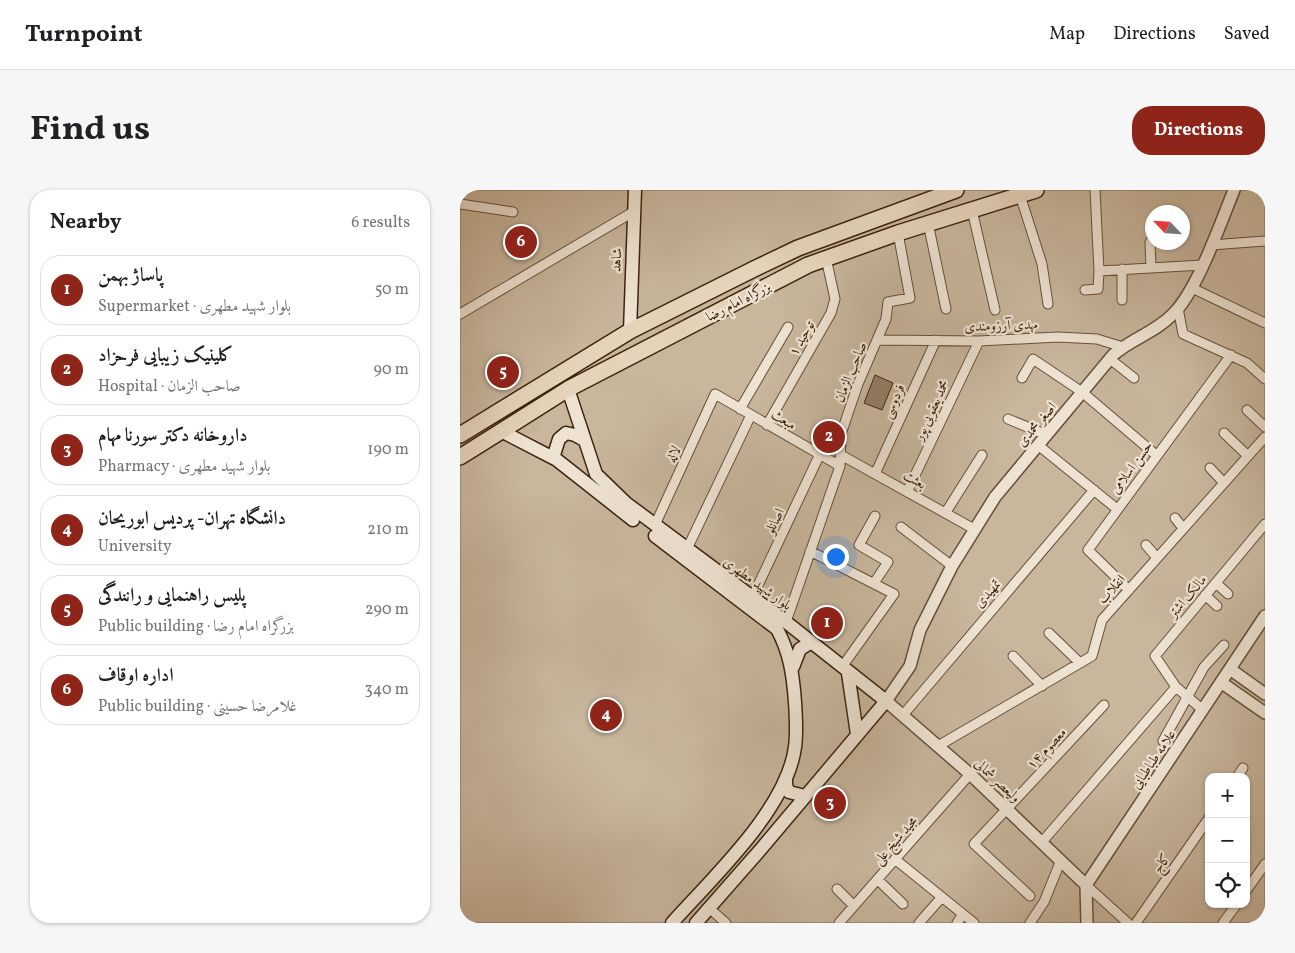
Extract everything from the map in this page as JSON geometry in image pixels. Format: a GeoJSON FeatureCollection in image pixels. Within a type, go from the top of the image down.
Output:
{"type":"FeatureCollection","features":[{"type":"Feature","properties":{"kind":"highway","name":"بزرگراه امام رضا"},"geometry":{"type":"LineString","coordinates":[[460,435],[630,331],[798,248],[956,190]]}},
{"type":"Feature","properties":{"kind":"highway","name":"بزرگراه امام رضا"},"geometry":{"type":"LineString","coordinates":[[460,457],[568,389],[808,265],[928,223],[1036,190]]}},
{"type":"Feature","properties":{"kind":"main road","name":"شاهد"},"geometry":{"type":"LineString","coordinates":[[630,331],[635,190]]}},
{"type":"Feature","properties":{"kind":"main road","name":"بلوار شهید مطهری"},"geometry":{"type":"LineString","coordinates":[[568,389],[596,474],[626,503],[786,622],[810,643],[886,701]]}},
{"type":"Feature","properties":{"kind":"main road","name":"بلوار شهید مطهری"},"geometry":{"type":"LineString","coordinates":[[501,431],[553,458],[778,629],[787,646],[792,670],[795,710],[794,748],[786,777],[757,826],[672,923]]}},
{"type":"Feature","properties":{"kind":"main road"},"geometry":{"type":"LineString","coordinates":[[553,458],[559,439],[566,433],[584,440]]}},
{"type":"Feature","properties":{"kind":"main road"},"geometry":{"type":"LineString","coordinates":[[792,670],[794,660],[800,649],[810,643]]}},
{"type":"Feature","properties":{"kind":"main road"},"geometry":{"type":"LineString","coordinates":[[845,670],[857,734]]}},
{"type":"Feature","properties":{"kind":"main road"},"geometry":{"type":"LineString","coordinates":[[696,923],[886,701]]}},
{"type":"Feature","properties":{"kind":"main road"},"geometry":{"type":"LineString","coordinates":[[786,777],[788,792],[805,796]]}},
{"type":"Feature","properties":{"kind":"main road"},"geometry":{"type":"LineString","coordinates":[[775,797],[786,796],[793,801],[792,812]]}},
{"type":"Feature","properties":{"kind":"street"},"geometry":{"type":"LineString","coordinates":[[1085,290],[1098,289],[1099,271],[1095,190]]}},
{"type":"Feature","properties":{"kind":"street"},"geometry":{"type":"LineString","coordinates":[[1234,190],[1240,190]]}},
{"type":"Feature","properties":{"kind":"street","name":"اصغر محمدی"},"geometry":{"type":"LineString","coordinates":[[886,701],[910,666],[920,630],[952,566],[995,497],[1110,359],[1123,347],[1153,330],[1178,308],[1192,288],[1234,190]]}},
{"type":"Feature","properties":{"kind":"street"},"geometry":{"type":"LineString","coordinates":[[1020,195],[1042,264],[1048,304]]}},
{"type":"Feature","properties":{"kind":"street"},"geometry":{"type":"LineString","coordinates":[[460,204],[513,212]]}},
{"type":"Feature","properties":{"kind":"street"},"geometry":{"type":"LineString","coordinates":[[972,210],[995,310]]}},
{"type":"Feature","properties":{"kind":"street"},"geometry":{"type":"LineString","coordinates":[[460,314],[633,212]]}},
{"type":"Feature","properties":{"kind":"street"},"geometry":{"type":"LineString","coordinates":[[928,223],[946,309]]}},
{"type":"Feature","properties":{"kind":"street","name":"صاحب الزمان"},"geometry":{"type":"LineString","coordinates":[[786,622],[840,466],[841,434],[858,384],[886,319],[888,302],[910,298],[898,233]]}},
{"type":"Feature","properties":{"kind":"street"},"geometry":{"type":"LineString","coordinates":[[1211,245],[1265,241]]}},
{"type":"Feature","properties":{"kind":"street"},"geometry":{"type":"LineString","coordinates":[[1150,250],[1151,268]]}},
{"type":"Feature","properties":{"kind":"street","name":"توحید ۱"},"geometry":{"type":"LineString","coordinates":[[767,425],[831,313],[835,299],[826,258]]}},
{"type":"Feature","properties":{"kind":"street"},"geometry":{"type":"LineString","coordinates":[[1099,271],[1202,265]]}},
{"type":"Feature","properties":{"kind":"street"},"geometry":{"type":"LineString","coordinates":[[1122,269],[1122,300]]}},
{"type":"Feature","properties":{"kind":"street"},"geometry":{"type":"LineString","coordinates":[[1192,288],[1265,323]]}},
{"type":"Feature","properties":{"kind":"street"},"geometry":{"type":"LineString","coordinates":[[1178,308],[1183,334],[1247,363],[1265,379]]}},
{"type":"Feature","properties":{"kind":"street"},"geometry":{"type":"LineString","coordinates":[[740,409],[788,327]]}},
{"type":"Feature","properties":{"kind":"street","name":"مهدی آرزومندی"},"geometry":{"type":"LineString","coordinates":[[878,340],[1097,339],[1123,347]]}},
{"type":"Feature","properties":{"kind":"street","name":"فردوسی"},"geometry":{"type":"LineString","coordinates":[[876,472],[936,340]]}},
{"type":"Feature","properties":{"kind":"street","name":"محمد یعقوبی پور"},"geometry":{"type":"LineString","coordinates":[[908,490],[979,340]]}},
{"type":"Feature","properties":{"kind":"street","name":"حسن اسلامی"},"geometry":{"type":"LineString","coordinates":[[1128,590],[1088,550],[1230,355]]}},
{"type":"Feature","properties":{"kind":"street"},"geometry":{"type":"LineString","coordinates":[[1022,378],[1033,359],[1082,392],[1156,455]]}},
{"type":"Feature","properties":{"kind":"street"},"geometry":{"type":"LineString","coordinates":[[1110,359],[1134,378]]}},
{"type":"Feature","properties":{"kind":"street","name":"مبعث"},"geometry":{"type":"LineString","coordinates":[[715,394],[819,456],[840,466]]}},
{"type":"Feature","properties":{"kind":"street","name":"لاله"},"geometry":{"type":"LineString","coordinates":[[655,525],[715,394]]}},
{"type":"Feature","properties":{"kind":"street"},"geometry":{"type":"LineString","coordinates":[[1247,410],[1265,427]]}},
{"type":"Feature","properties":{"kind":"street"},"geometry":{"type":"LineString","coordinates":[[687,549],[750,415]]}},
{"type":"Feature","properties":{"kind":"street"},"geometry":{"type":"LineString","coordinates":[[1008,419],[1047,434]]}},
{"type":"Feature","properties":{"kind":"street"},"geometry":{"type":"LineString","coordinates":[[1224,433],[1248,456]]}},
{"type":"Feature","properties":{"kind":"street","name":"انقلاب"},"geometry":{"type":"LineString","coordinates":[[938,746],[1092,656],[1102,620],[1265,437]]}},
{"type":"Feature","properties":{"kind":"street"},"geometry":{"type":"LineString","coordinates":[[1038,445],[1118,508]]}},
{"type":"Feature","properties":{"kind":"street","name":"بعثت"},"geometry":{"type":"LineString","coordinates":[[841,455],[876,472],[974,529]]}},
{"type":"Feature","properties":{"kind":"street"},"geometry":{"type":"LineString","coordinates":[[946,512],[982,455]]}},
{"type":"Feature","properties":{"kind":"street","name":"اصانلو"},"geometry":{"type":"LineString","coordinates":[[752,598],[819,456]]}},
{"type":"Feature","properties":{"kind":"street"},"geometry":{"type":"LineString","coordinates":[[1210,468],[1224,483]]}},
{"type":"Feature","properties":{"kind":"street","name":"تمهیدی"},"geometry":{"type":"LineString","coordinates":[[903,715],[1094,490]]}},
{"type":"Feature","properties":{"kind":"street"},"geometry":{"type":"LineString","coordinates":[[874,583],[888,562],[859,545],[875,516]]}},
{"type":"Feature","properties":{"kind":"street"},"geometry":{"type":"LineString","coordinates":[[1175,518],[1183,528]]}},
{"type":"Feature","properties":{"kind":"street","name":"مالک اشتر"},"geometry":{"type":"LineString","coordinates":[[1204,710],[1176,687],[1155,656],[1265,524]]}},
{"type":"Feature","properties":{"kind":"street"},"geometry":{"type":"LineString","coordinates":[[901,527],[952,566]]}},
{"type":"Feature","properties":{"kind":"street"},"geometry":{"type":"LineString","coordinates":[[1146,545],[1157,558]]}},
{"type":"Feature","properties":{"kind":"street"},"geometry":{"type":"LineString","coordinates":[[810,551],[894,594],[845,670]]}},
{"type":"Feature","properties":{"kind":"street"},"geometry":{"type":"LineString","coordinates":[[1216,583],[1228,594]]}},
{"type":"Feature","properties":{"kind":"street"},"geometry":{"type":"LineString","coordinates":[[1205,595],[1217,606]]}},
{"type":"Feature","properties":{"kind":"street","name":"علامه طباطبایی"},"geometry":{"type":"LineString","coordinates":[[1086,885],[1265,616]]}},
{"type":"Feature","properties":{"kind":"street"},"geometry":{"type":"LineString","coordinates":[[1049,633],[1080,663]]}},
{"type":"Feature","properties":{"kind":"street"},"geometry":{"type":"LineString","coordinates":[[1163,741],[1204,667],[1224,645]]}},
{"type":"Feature","properties":{"kind":"street"},"geometry":{"type":"LineString","coordinates":[[1013,656],[1042,686]]}},
{"type":"Feature","properties":{"kind":"street"},"geometry":{"type":"LineString","coordinates":[[1230,669],[1265,694]]}},
{"type":"Feature","properties":{"kind":"street"},"geometry":{"type":"LineString","coordinates":[[1222,683],[1265,713]]}},
{"type":"Feature","properties":{"kind":"street"},"geometry":{"type":"LineString","coordinates":[[1042,842],[1176,687]]}},
{"type":"Feature","properties":{"kind":"street","name":"ولیعصر شمالی"},"geometry":{"type":"LineString","coordinates":[[886,701],[970,774],[1086,885]]}},
{"type":"Feature","properties":{"kind":"street","name":"۱۴ معصوم"},"geometry":{"type":"LineString","coordinates":[[1030,896],[974,844],[1104,706]]}},
{"type":"Feature","properties":{"kind":"street"},"geometry":{"type":"LineString","coordinates":[[1240,773],[1243,768]]}},
{"type":"Feature","properties":{"kind":"street","name":"مجید شیخ علی"},"geometry":{"type":"LineString","coordinates":[[839,923],[970,774]]}},
{"type":"Feature","properties":{"kind":"street","name":"کاج"},"geometry":{"type":"LineString","coordinates":[[1136,923],[1205,824]]}},
{"type":"Feature","properties":{"kind":"street"},"geometry":{"type":"LineString","coordinates":[[896,860],[974,923]]}},
{"type":"Feature","properties":{"kind":"street"},"geometry":{"type":"LineString","coordinates":[[1030,923],[1044,902],[1061,860]]}},
{"type":"Feature","properties":{"kind":"street"},"geometry":{"type":"LineString","coordinates":[[1250,886],[1264,869]]}},
{"type":"Feature","properties":{"kind":"street"},"geometry":{"type":"LineString","coordinates":[[878,880],[902,904]]}},
{"type":"Feature","properties":{"kind":"street"},"geometry":{"type":"LineString","coordinates":[[1086,885],[1087,923]]}},
{"type":"Feature","properties":{"kind":"street"},"geometry":{"type":"LineString","coordinates":[[1086,885],[1128,923]]}},
{"type":"Feature","properties":{"kind":"street"},"geometry":{"type":"LineString","coordinates":[[837,889],[854,906]]}},
{"type":"Feature","properties":{"kind":"street"},"geometry":{"type":"LineString","coordinates":[[919,923],[942,897]]}},
{"type":"Feature","properties":{"kind":"street"},"geometry":{"type":"LineString","coordinates":[[709,908],[726,923]]}},
{"type":"Feature","properties":{"kind":"street"},"geometry":{"type":"LineString","coordinates":[[1223,923],[1234,908]]}},
{"type":"Feature","properties":{"kind":"street"},"geometry":{"type":"LineString","coordinates":[[957,923],[963,914]]}},
{"type":"Feature","properties":{"kind":"shaded area"},"geometry":{"type":"Polygon","coordinates":[[[460,190],[1265,190],[1265,923],[460,923],[460,190]]]}},
{"type":"Feature","properties":{"kind":"building"},"geometry":{"type":"Polygon","coordinates":[[[875,375],[893,383],[882,410],[864,403],[875,375]]]}},
{"type":"Feature","properties":{"kind":"place","name":"اداره اوقاف"},"geometry":{"type":"Point","coordinates":[521,242]}},
{"type":"Feature","properties":{"kind":"place","name":"پلیس راهنمایی و رانندگی"},"geometry":{"type":"Point","coordinates":[503,372]}},
{"type":"Feature","properties":{"kind":"place","name":"کلینیک زیبایی فرحزاد"},"geometry":{"type":"Point","coordinates":[829,437]}},
{"type":"Feature","properties":{"kind":"place","name":"پاساژ بهمن"},"geometry":{"type":"Point","coordinates":[827,623]}},
{"type":"Feature","properties":{"kind":"place","name":"دانشگاه تهران- پردیس ابوریحان"},"geometry":{"type":"Point","coordinates":[606,715]}},
{"type":"Feature","properties":{"kind":"place","name":"داروخانه دکتر سورنا مهام"},"geometry":{"type":"Point","coordinates":[830,803]}}]}
